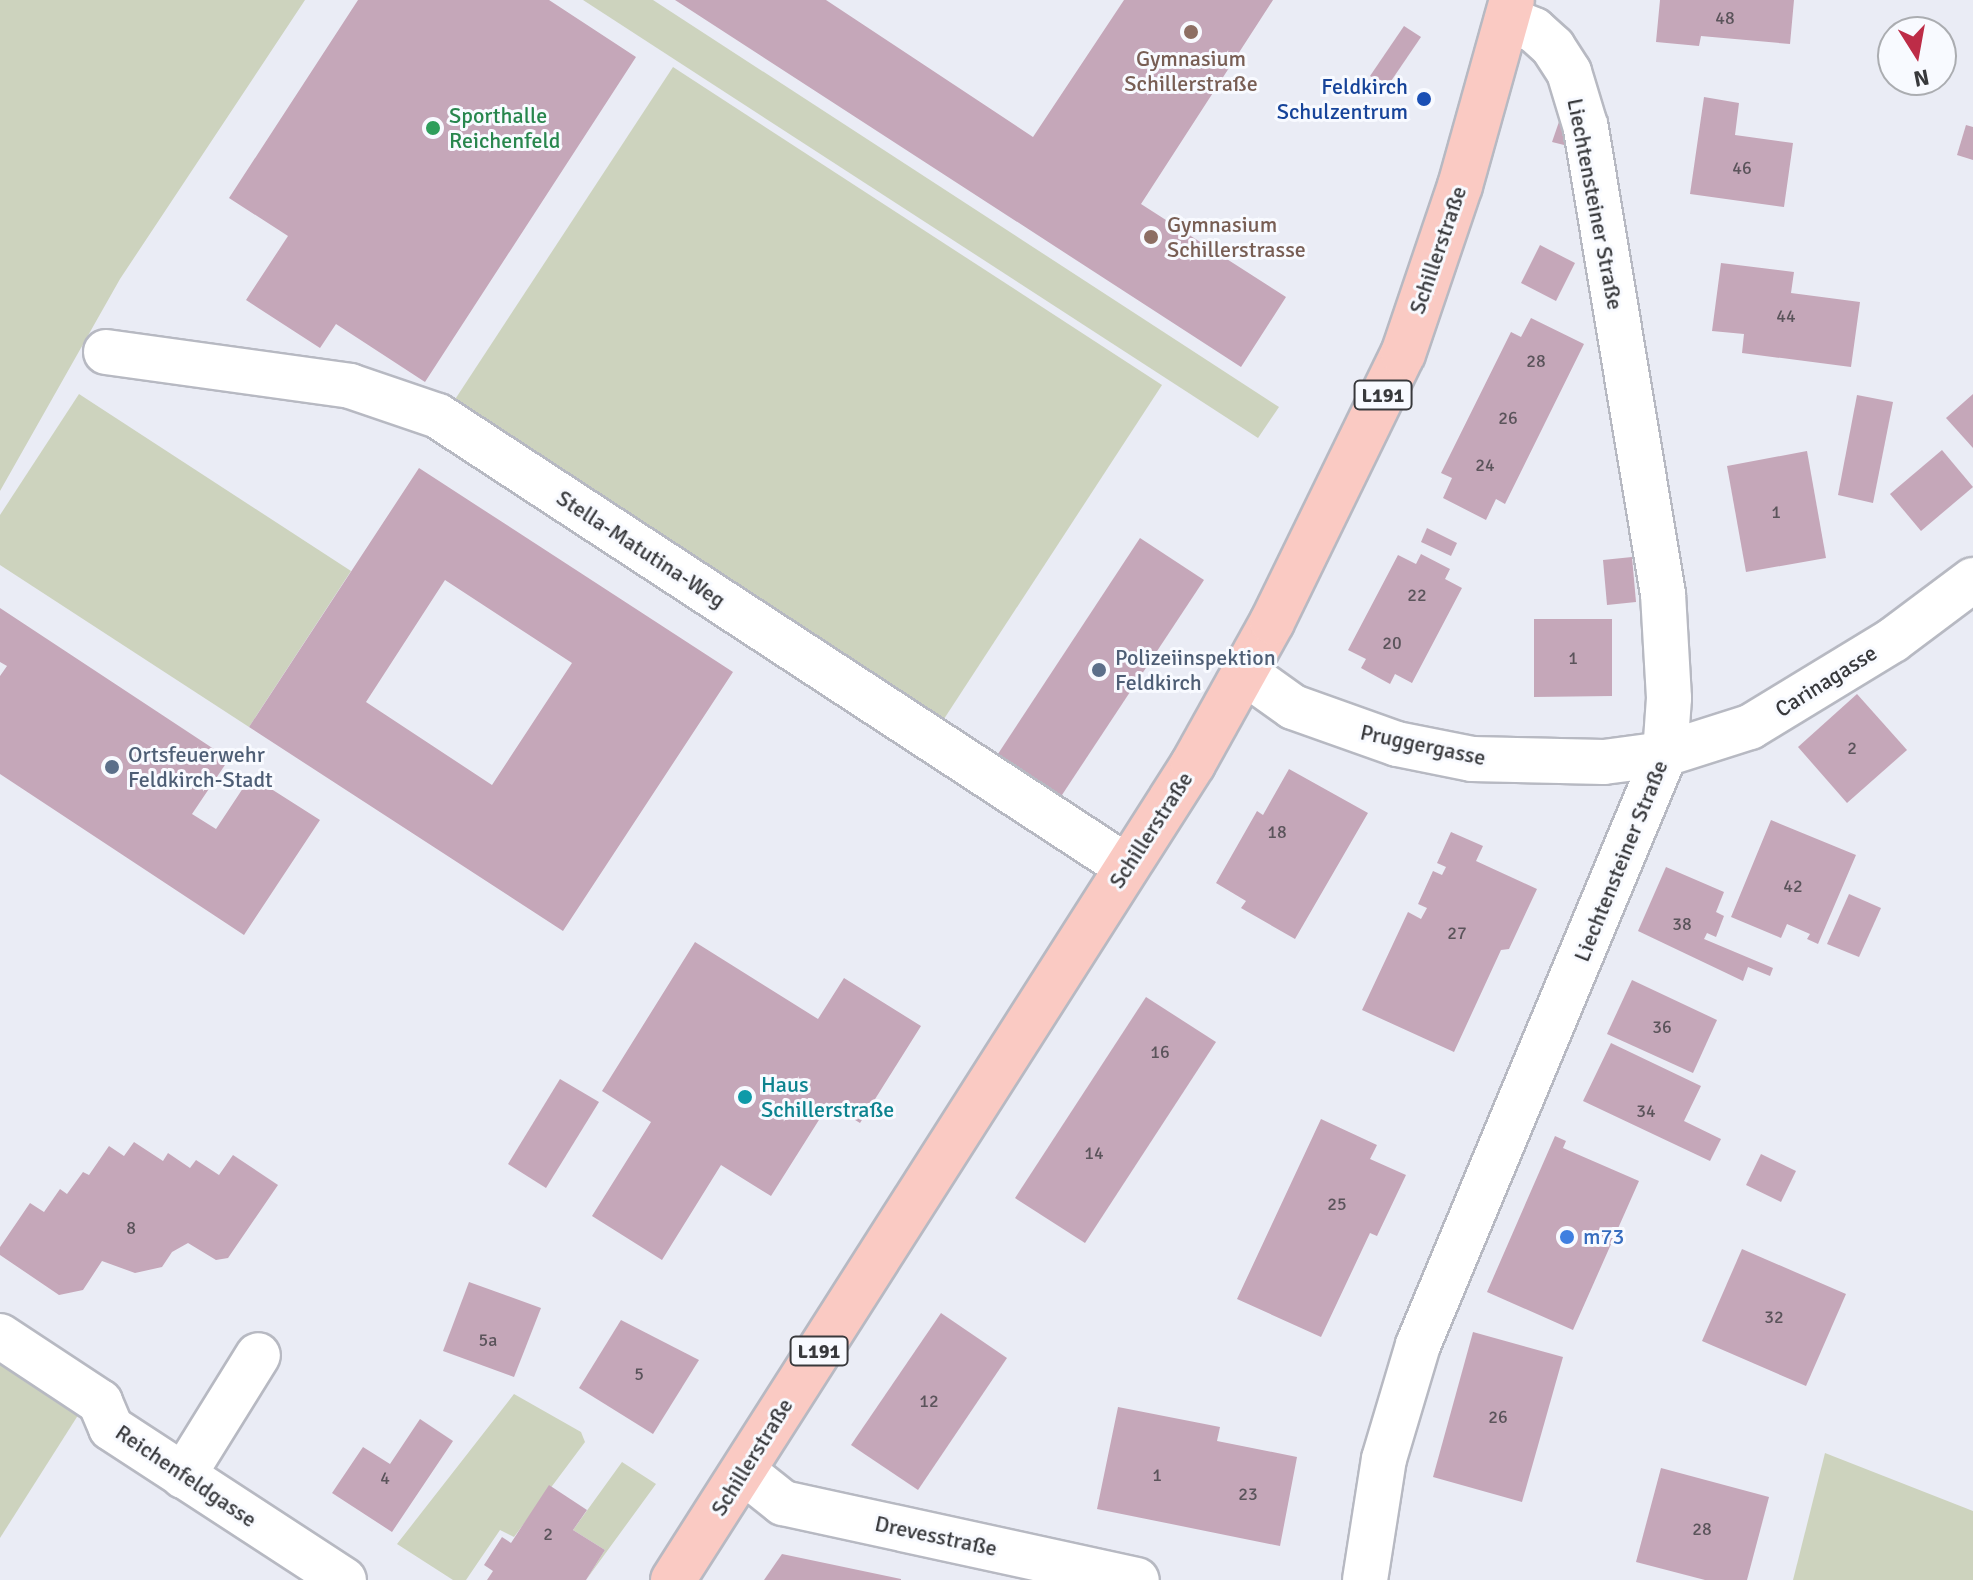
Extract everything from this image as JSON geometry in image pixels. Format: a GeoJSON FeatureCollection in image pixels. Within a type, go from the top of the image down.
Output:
{"type":"FeatureCollection","features":[{"type":"Feature","properties":{"kind":"main road","name":"Schillerstraße"},"geometry":{"type":"LineString","coordinates":[[673,1580],[1127,867],[1244,672],[1403,354],[1464,172],[1510,9]]}},
{"type":"Feature","properties":{"kind":"street","name":"Liechtensteiner Straße"},"geometry":{"type":"LineString","coordinates":[[1365,1580],[1384,1459],[1418,1345],[1665,754],[1669,698],[1663,594],[1585,125],[1569,72],[1553,47],[1510,9]]}},
{"type":"Feature","properties":{"kind":"street","name":"Stella-Matutina-Weg"},"geometry":{"type":"LineString","coordinates":[[106,352],[350,386],[438,416],[1127,867]]}},
{"type":"Feature","properties":{"kind":"street","name":"Carinagasse"},"geometry":{"type":"LineString","coordinates":[[1665,754],[1750,727],[1893,640],[1973,580]]}},
{"type":"Feature","properties":{"kind":"street","name":"Pruggergasse"},"geometry":{"type":"LineString","coordinates":[[1244,672],[1293,707],[1351,730],[1472,759],[1604,762],[1665,754]]}},
{"type":"Feature","properties":{"kind":"street","name":"Reichenfeldgasse"},"geometry":{"type":"LineString","coordinates":[[0,1336],[100,1402],[111,1428],[344,1580]]}},
{"type":"Feature","properties":{"kind":"street"},"geometry":{"type":"LineString","coordinates":[[183,1476],[258,1355]]}},
{"type":"Feature","properties":{"kind":"street","name":"Drevesstraße"},"geometry":{"type":"LineString","coordinates":[[744,1472],[783,1503],[1137,1580]]}},
{"type":"Feature","properties":{"kind":"green space"},"geometry":{"type":"Polygon","coordinates":[[[0,0],[305,0],[120,279],[0,491],[0,0]]]}},
{"type":"Feature","properties":{"kind":"green space"},"geometry":{"type":"Polygon","coordinates":[[[583,0],[653,0],[1279,407],[1258,438],[583,0]]]}},
{"type":"Feature","properties":{"kind":"green space"},"geometry":{"type":"Polygon","coordinates":[[[673,67],[1162,385],[942,722],[452,404],[673,67]]]}},
{"type":"Feature","properties":{"kind":"green space"},"geometry":{"type":"Polygon","coordinates":[[[79,394],[351,571],[249,727],[0,565],[0,515],[79,394]]]}},
{"type":"Feature","properties":{"kind":"green space"},"geometry":{"type":"Polygon","coordinates":[[[0,1356],[82,1409],[0,1538],[0,1356]]]}},
{"type":"Feature","properties":{"kind":"green space"},"geometry":{"type":"Polygon","coordinates":[[[514,1394],[581,1432],[585,1442],[514,1537],[500,1530],[466,1580],[453,1580],[397,1544],[514,1394]]]}},
{"type":"Feature","properties":{"kind":"green space"},"geometry":{"type":"Polygon","coordinates":[[[1825,1453],[1973,1511],[1973,1580],[1793,1580],[1825,1453]]]}},
{"type":"Feature","properties":{"kind":"green space"},"geometry":{"type":"Polygon","coordinates":[[[622,1462],[656,1484],[586,1580],[605,1550],[573,1530],[622,1462]]]}},
{"type":"Feature","properties":{"kind":"building","name":"Sporthalle Reichenfeld"},"geometry":{"type":"Polygon","coordinates":[[[358,0],[549,0],[636,57],[425,382],[336,324],[320,348],[246,300],[288,236],[229,198],[358,0]]]}},
{"type":"Feature","properties":{"kind":"building"},"geometry":{"type":"Polygon","coordinates":[[[675,0],[826,0],[1033,137],[1124,0],[1273,0],[1141,204],[1286,297],[1241,367],[675,0]]]}},
{"type":"Feature","properties":{"kind":"building"},"geometry":{"type":"Polygon","coordinates":[[[1660,0],[1794,0],[1790,44],[1701,36],[1699,46],[1656,42],[1660,0]]]}},
{"type":"Feature","properties":{"kind":"building"},"geometry":{"type":"Polygon","coordinates":[[[1404,26],[1421,37],[1387,87],[1370,76],[1404,26]]]}},
{"type":"Feature","properties":{"kind":"building"},"geometry":{"type":"Polygon","coordinates":[[[1704,97],[1739,103],[1735,135],[1793,143],[1784,207],[1690,194],[1704,97]]]}},
{"type":"Feature","properties":{"kind":"building"},"geometry":{"type":"Polygon","coordinates":[[[1562,113],[1573,117],[1564,145],[1552,142],[1562,113]]]}},
{"type":"Feature","properties":{"kind":"building"},"geometry":{"type":"Polygon","coordinates":[[[1966,125],[1973,127],[1973,160],[1957,155],[1966,125]]]}},
{"type":"Feature","properties":{"kind":"building"},"geometry":{"type":"Polygon","coordinates":[[[1540,245],[1575,263],[1556,301],[1521,283],[1540,245]]]}},
{"type":"Feature","properties":{"kind":"building"},"geometry":{"type":"Polygon","coordinates":[[[1721,263],[1794,272],[1791,293],[1860,302],[1851,367],[1742,353],[1744,334],[1712,331],[1721,263]]]}},
{"type":"Feature","properties":{"kind":"building"},"geometry":{"type":"Polygon","coordinates":[[[1531,318],[1584,344],[1505,504],[1496,499],[1486,520],[1443,498],[1452,478],[1441,473],[1511,332],[1521,337],[1531,318]]]}},
{"type":"Feature","properties":{"kind":"building"},"geometry":{"type":"Polygon","coordinates":[[[1973,394],[1973,448],[1946,418],[1973,394]]]}},
{"type":"Feature","properties":{"kind":"building"},"geometry":{"type":"Polygon","coordinates":[[[1857,395],[1893,402],[1873,503],[1838,495],[1857,395]]]}},
{"type":"Feature","properties":{"kind":"building"},"geometry":{"type":"Polygon","coordinates":[[[1942,450],[1973,487],[1921,531],[1890,494],[1942,450]]]}},
{"type":"Feature","properties":{"kind":"building"},"geometry":{"type":"Polygon","coordinates":[[[1807,451],[1826,558],[1746,572],[1727,466],[1807,451]]]}},
{"type":"Feature","properties":{"kind":"building"},"geometry":{"type":"Polygon","coordinates":[[[419,468],[733,672],[563,931],[249,727],[419,468]],[[445,580],[366,702],[492,785],[572,663],[445,580]]]}},
{"type":"Feature","properties":{"kind":"building"},"geometry":{"type":"Polygon","coordinates":[[[1427,528],[1457,543],[1451,556],[1421,542],[1427,528]]]}},
{"type":"Feature","properties":{"kind":"building","name":"Polizeiinspektion Feldkirch"},"geometry":{"type":"Polygon","coordinates":[[[1140,538],[1204,580],[1058,801],[994,760],[1140,538]]]}},
{"type":"Feature","properties":{"kind":"building"},"geometry":{"type":"Polygon","coordinates":[[[1421,554],[1450,569],[1445,579],[1462,588],[1412,683],[1395,674],[1390,684],[1361,668],[1366,659],[1348,650],[1398,555],[1416,564],[1421,554]]]}},
{"type":"Feature","properties":{"kind":"building"},"geometry":{"type":"Polygon","coordinates":[[[1632,557],[1636,602],[1607,605],[1603,560],[1632,557]]]}},
{"type":"Feature","properties":{"kind":"building","name":"Ortsfeuerwehr Feldkirch-Stadt"},"geometry":{"type":"Polygon","coordinates":[[[0,608],[229,759],[192,814],[216,829],[251,776],[320,820],[244,935],[0,774],[0,676],[7,666],[0,662],[0,608]]]}},
{"type":"Feature","properties":{"kind":"building"},"geometry":{"type":"Polygon","coordinates":[[[1534,619],[1612,619],[1612,696],[1534,697],[1534,619]]]}},
{"type":"Feature","properties":{"kind":"building"},"geometry":{"type":"Polygon","coordinates":[[[1857,694],[1907,750],[1847,803],[1798,747],[1857,694]]]}},
{"type":"Feature","properties":{"kind":"building"},"geometry":{"type":"Polygon","coordinates":[[[1289,769],[1368,813],[1295,939],[1241,908],[1246,901],[1216,883],[1257,811],[1263,815],[1289,769]]]}},
{"type":"Feature","properties":{"kind":"building"},"geometry":{"type":"Polygon","coordinates":[[[1771,820],[1856,855],[1818,944],[1807,939],[1810,934],[1787,924],[1781,938],[1731,917],[1771,820]]]}},
{"type":"Feature","properties":{"kind":"building"},"geometry":{"type":"Polygon","coordinates":[[[1451,832],[1483,846],[1476,861],[1537,889],[1509,949],[1501,950],[1454,1052],[1362,1010],[1408,912],[1421,919],[1427,908],[1418,904],[1433,871],[1442,875],[1446,867],[1437,863],[1451,832]]]}},
{"type":"Feature","properties":{"kind":"building"},"geometry":{"type":"Polygon","coordinates":[[[1666,867],[1724,892],[1716,912],[1724,916],[1716,937],[1707,933],[1704,939],[1773,968],[1770,976],[1748,967],[1743,981],[1638,931],[1666,867]]]}},
{"type":"Feature","properties":{"kind":"building"},"geometry":{"type":"Polygon","coordinates":[[[1849,894],[1881,908],[1859,957],[1827,944],[1849,894]]]}},
{"type":"Feature","properties":{"kind":"building","name":"Haus Schillerstraße"},"geometry":{"type":"Polygon","coordinates":[[[695,942],[818,1019],[844,978],[921,1026],[860,1123],[829,1104],[771,1196],[721,1165],[662,1260],[592,1216],[651,1122],[602,1091],[695,942]]]}},
{"type":"Feature","properties":{"kind":"building"},"geometry":{"type":"Polygon","coordinates":[[[1632,980],[1717,1020],[1693,1073],[1607,1034],[1632,980]]]}},
{"type":"Feature","properties":{"kind":"building"},"geometry":{"type":"Polygon","coordinates":[[[1146,997],[1216,1042],[1085,1243],[1015,1198],[1146,997]]]}},
{"type":"Feature","properties":{"kind":"building"},"geometry":{"type":"Polygon","coordinates":[[[1611,1043],[1701,1086],[1684,1121],[1721,1139],[1710,1161],[1583,1101],[1611,1043]]]}},
{"type":"Feature","properties":{"kind":"building"},"geometry":{"type":"Polygon","coordinates":[[[560,1079],[599,1102],[546,1188],[508,1164],[560,1079]]]}},
{"type":"Feature","properties":{"kind":"building"},"geometry":{"type":"Polygon","coordinates":[[[1321,1119],[1377,1145],[1370,1159],[1406,1175],[1377,1236],[1370,1233],[1321,1337],[1237,1299],[1321,1119]]]}},
{"type":"Feature","properties":{"kind":"building"},"geometry":{"type":"Polygon","coordinates":[[[1555,1136],[1566,1141],[1563,1148],[1639,1181],[1573,1330],[1487,1292],[1555,1136]]]}},
{"type":"Feature","properties":{"kind":"building"},"geometry":{"type":"Polygon","coordinates":[[[134,1142],[163,1161],[168,1153],[190,1168],[196,1160],[219,1175],[233,1155],[278,1185],[228,1258],[216,1260],[188,1243],[172,1252],[162,1267],[135,1273],[102,1261],[83,1290],[59,1295],[0,1255],[0,1247],[30,1203],[44,1212],[60,1189],[67,1194],[83,1172],[89,1175],[109,1146],[124,1156],[134,1142]]]}},
{"type":"Feature","properties":{"kind":"building"},"geometry":{"type":"Polygon","coordinates":[[[1761,1154],[1796,1171],[1781,1202],[1746,1185],[1761,1154]]]}},
{"type":"Feature","properties":{"kind":"building"},"geometry":{"type":"Polygon","coordinates":[[[1742,1249],[1846,1294],[1806,1386],[1702,1341],[1742,1249]]]}},
{"type":"Feature","properties":{"kind":"building"},"geometry":{"type":"Polygon","coordinates":[[[469,1282],[541,1308],[514,1377],[443,1351],[469,1282]]]}},
{"type":"Feature","properties":{"kind":"building"},"geometry":{"type":"Polygon","coordinates":[[[941,1313],[1007,1358],[918,1490],[851,1445],[941,1313]]]}},
{"type":"Feature","properties":{"kind":"building"},"geometry":{"type":"Polygon","coordinates":[[[621,1320],[699,1360],[653,1434],[579,1388],[621,1320]]]}},
{"type":"Feature","properties":{"kind":"building"},"geometry":{"type":"Polygon","coordinates":[[[1473,1332],[1563,1357],[1522,1502],[1433,1477],[1473,1332]]]}},
{"type":"Feature","properties":{"kind":"building"},"geometry":{"type":"Polygon","coordinates":[[[1118,1407],[1220,1427],[1217,1441],[1297,1457],[1280,1546],[1097,1509],[1118,1407]]]}},
{"type":"Feature","properties":{"kind":"building"},"geometry":{"type":"Polygon","coordinates":[[[420,1419],[453,1441],[392,1532],[332,1493],[363,1447],[390,1464],[420,1419]]]}},
{"type":"Feature","properties":{"kind":"building"},"geometry":{"type":"Polygon","coordinates":[[[1661,1468],[1769,1497],[1747,1580],[1705,1580],[1636,1562],[1661,1468]]]}},
{"type":"Feature","properties":{"kind":"building"},"geometry":{"type":"Polygon","coordinates":[[[549,1485],[587,1510],[573,1530],[605,1550],[586,1580],[487,1580],[493,1571],[484,1565],[502,1537],[511,1543],[549,1485]]]}},
{"type":"Feature","properties":{"kind":"building"},"geometry":{"type":"Polygon","coordinates":[[[782,1554],[901,1579],[901,1580],[764,1580],[782,1554]]]}},
{"type":"Feature","properties":{"kind":"place","name":"Gymnasium Schillerstraße"},"geometry":{"type":"Point","coordinates":[1191,32]}},
{"type":"Feature","properties":{"kind":"place","name":"Feldkirch Schulzentrum"},"geometry":{"type":"Point","coordinates":[1424,99]}},
{"type":"Feature","properties":{"kind":"place","name":"Sporthalle Reichenfeld"},"geometry":{"type":"Point","coordinates":[433,128]}},
{"type":"Feature","properties":{"kind":"place","name":"Gymnasium Schillerstrasse"},"geometry":{"type":"Point","coordinates":[1151,237]}},
{"type":"Feature","properties":{"kind":"place","name":"Polizeiinspektion Feldkirch"},"geometry":{"type":"Point","coordinates":[1099,670]}},
{"type":"Feature","properties":{"kind":"place","name":"Ortsfeuerwehr Feldkirch-Stadt"},"geometry":{"type":"Point","coordinates":[112,767]}},
{"type":"Feature","properties":{"kind":"place","name":"Haus Schillerstraße"},"geometry":{"type":"Point","coordinates":[745,1097]}},
{"type":"Feature","properties":{"kind":"place","name":"m73"},"geometry":{"type":"Point","coordinates":[1567,1237]}}]}
